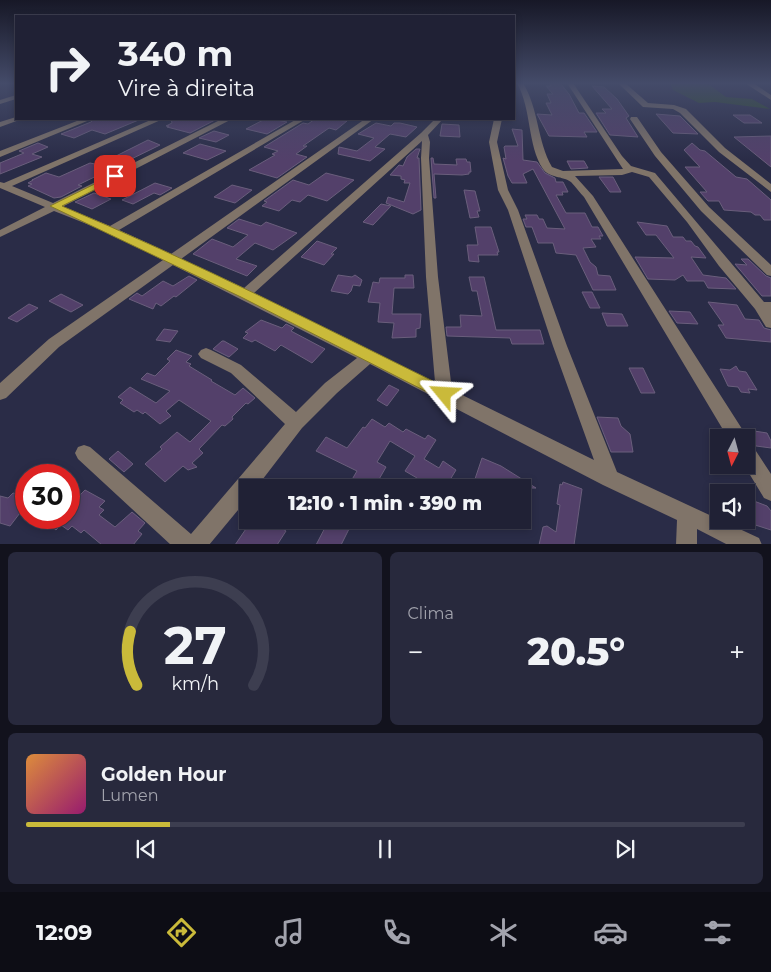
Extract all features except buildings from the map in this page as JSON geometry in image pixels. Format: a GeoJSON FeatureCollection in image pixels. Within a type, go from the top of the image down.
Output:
{"type":"FeatureCollection","features":[{"type":"Feature","properties":{"kind":"street"},"geometry":{"type":"LineString","coordinates":[[531,108],[546,164],[552,171],[574,180],[588,196],[732,429]]}},
{"type":"Feature","properties":{"kind":"street"},"geometry":{"type":"LineString","coordinates":[[587,108],[628,168],[652,175],[765,307],[771,323]]}},
{"type":"Feature","properties":{"kind":"street"},"geometry":{"type":"LineString","coordinates":[[678,108],[682,110],[727,154],[771,189]]}},
{"type":"Feature","properties":{"kind":"street"},"geometry":{"type":"LineString","coordinates":[[634,119],[658,154],[698,201],[771,272]]}},
{"type":"Feature","properties":{"kind":"street"},"geometry":{"type":"LineString","coordinates":[[0,124],[15,120]]}},
{"type":"Feature","properties":{"kind":"street"},"geometry":{"type":"LineString","coordinates":[[0,154],[85,120]]}},
{"type":"Feature","properties":{"kind":"street"},"geometry":{"type":"LineString","coordinates":[[3,186],[157,120]]}},
{"type":"Feature","properties":{"kind":"street"},"geometry":{"type":"LineString","coordinates":[[0,234],[226,120]]}},
{"type":"Feature","properties":{"kind":"street"},"geometry":{"type":"LineString","coordinates":[[111,230],[300,120]]}},
{"type":"Feature","properties":{"kind":"street"},"geometry":{"type":"LineString","coordinates":[[0,392],[54,343],[369,120]]}},
{"type":"Feature","properties":{"kind":"street"},"geometry":{"type":"LineString","coordinates":[[245,294],[424,135],[438,120]]}},
{"type":"Feature","properties":{"kind":"street"},"geometry":{"type":"LineString","coordinates":[[498,120],[492,138],[504,190],[517,219],[557,337],[610,478]]}},
{"type":"Feature","properties":{"kind":"street"},"geometry":{"type":"LineString","coordinates":[[424,135],[426,142],[424,158],[432,277],[444,394]]}},
{"type":"Feature","properties":{"kind":"street"},"geometry":{"type":"LineString","coordinates":[[563,174],[622,172],[628,171],[628,168]]}},
{"type":"Feature","properties":{"kind":"street"},"geometry":{"type":"LineString","coordinates":[[3,186],[111,230],[245,294],[610,478],[752,544]]}},
{"type":"Feature","properties":{"kind":"street"},"geometry":{"type":"LineString","coordinates":[[206,354],[236,369],[296,423]]}},
{"type":"Feature","properties":{"kind":"street"},"geometry":{"type":"LineString","coordinates":[[195,544],[275,451],[296,423],[331,388],[370,356]]}},
{"type":"Feature","properties":{"kind":"street"},"geometry":{"type":"LineString","coordinates":[[84,453],[187,544]]}},
{"type":"Feature","properties":{"kind":"street"},"geometry":{"type":"LineString","coordinates":[[755,465],[771,491]]}},
{"type":"Feature","properties":{"kind":"street"},"geometry":{"type":"LineString","coordinates":[[686,544],[687,514]]}},
{"type":"Feature","properties":{"kind":"route"},"geometry":{"type":"LineString","coordinates":[[115,176],[54,206],[111,230],[245,294],[444,394]]}}]}
